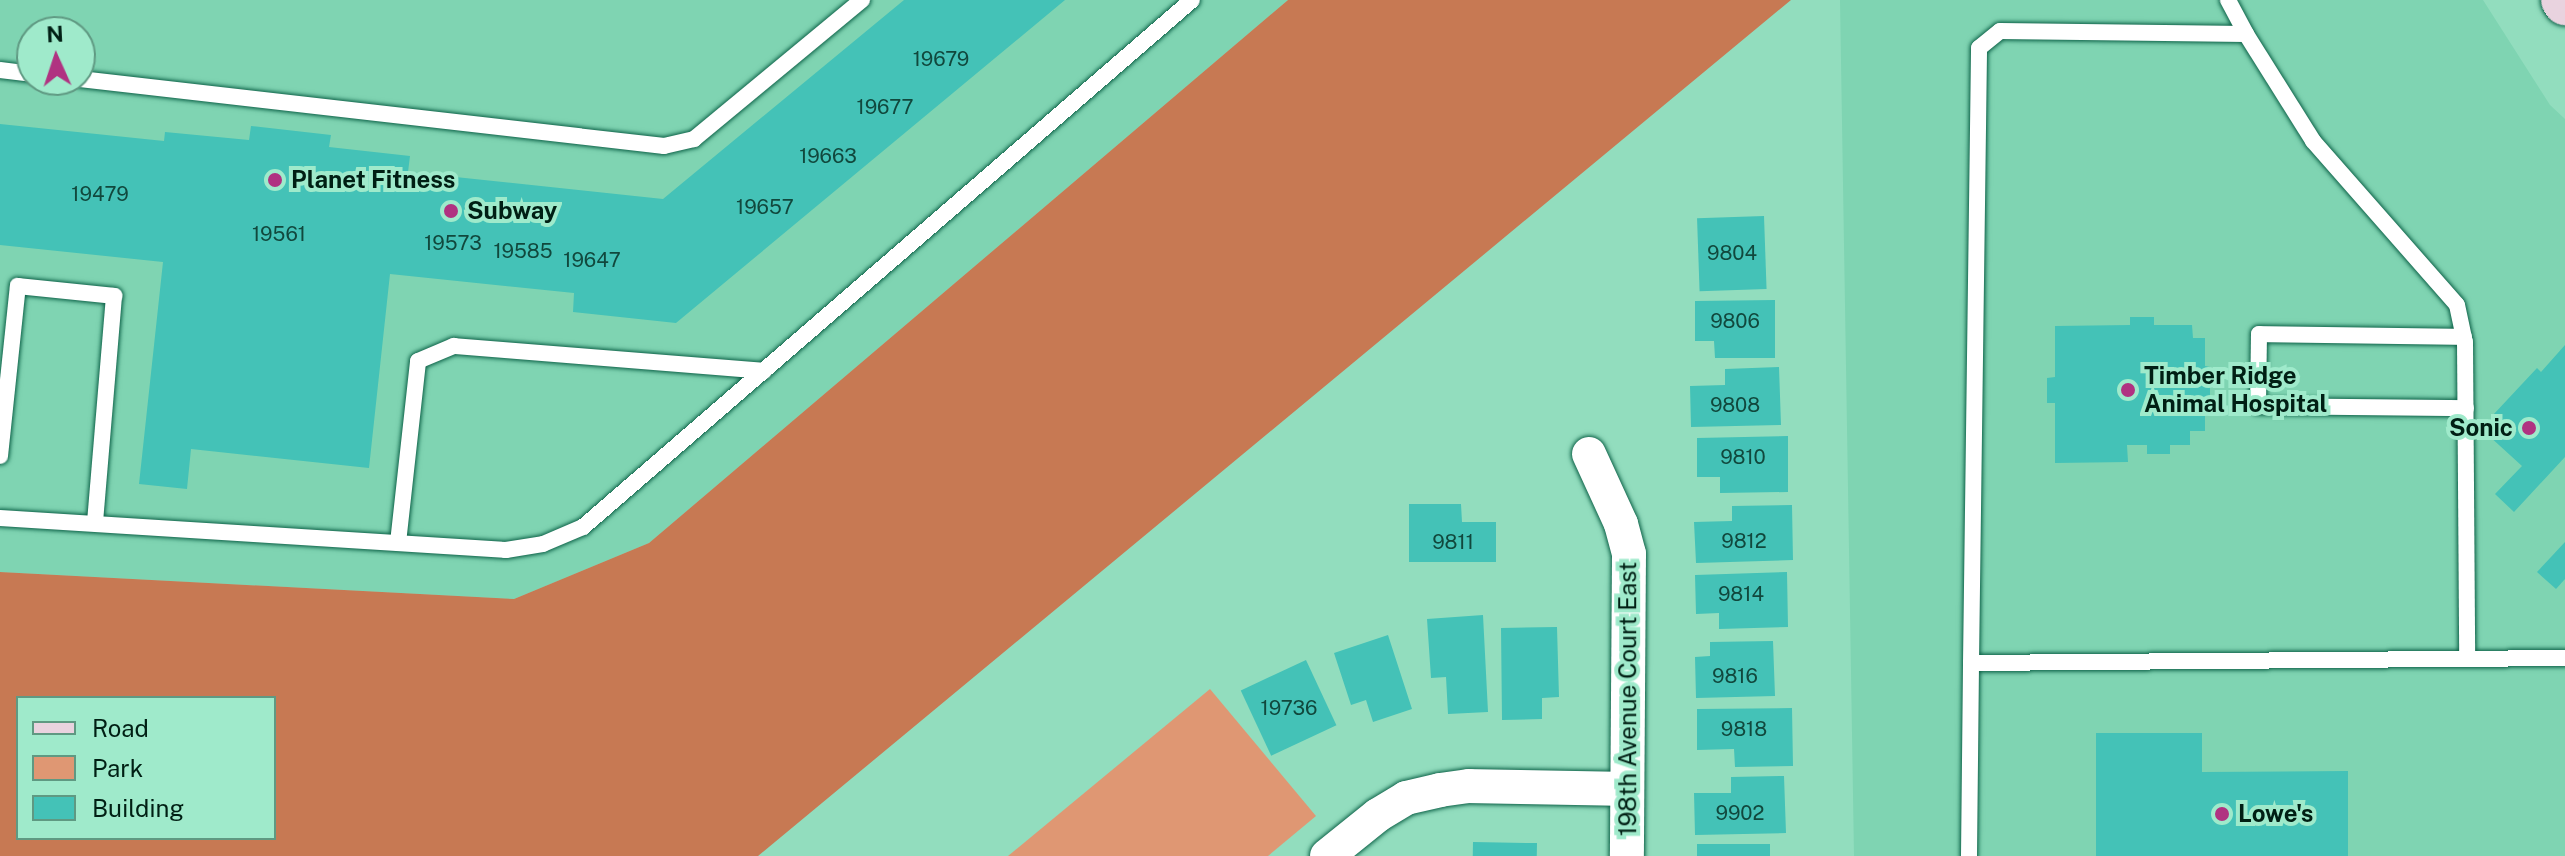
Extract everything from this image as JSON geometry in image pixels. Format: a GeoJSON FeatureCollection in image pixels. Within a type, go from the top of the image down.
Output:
{"type":"FeatureCollection","features":[{"type":"Feature","properties":{"kind":"street","name":"198th Avenue Court East"},"geometry":{"type":"LineString","coordinates":[[1589,454],[1621,524],[1629,554],[1627,856]]}},
{"type":"Feature","properties":{"kind":"street"},"geometry":{"type":"LineString","coordinates":[[1327,856],[1378,815],[1406,798],[1440,790],[1469,786],[1627,789]]}},
{"type":"Feature","properties":{"kind":"lane"},"geometry":{"type":"LineString","coordinates":[[96,81],[664,146],[694,139],[862,0]]}},
{"type":"Feature","properties":{"kind":"lane"},"geometry":{"type":"LineString","coordinates":[[0,518],[506,550],[543,544],[583,527],[1192,0]]}},
{"type":"Feature","properties":{"kind":"lane"},"geometry":{"type":"LineString","coordinates":[[2228,0],[2313,141],[2457,305],[2464,337],[2467,658]]}},
{"type":"Feature","properties":{"kind":"lane"},"geometry":{"type":"LineString","coordinates":[[1969,856],[1979,48],[2000,31],[2246,34]]}},
{"type":"Feature","properties":{"kind":"lane"},"geometry":{"type":"LineString","coordinates":[[0,456],[18,286],[114,296],[95,523]]}},
{"type":"Feature","properties":{"kind":"lane"},"geometry":{"type":"LineString","coordinates":[[2464,337],[2259,334],[2258,406],[2466,408]]}},
{"type":"Feature","properties":{"kind":"lane"},"geometry":{"type":"LineString","coordinates":[[398,543],[418,361],[454,346],[764,371]]}},
{"type":"Feature","properties":{"kind":"lane"},"geometry":{"type":"LineString","coordinates":[[1971,663],[2565,658]]}},
{"type":"Feature","properties":{"kind":"shaded area"},"geometry":{"type":"Polygon","coordinates":[[[0,0],[1288,0],[649,543],[514,599],[0,572],[0,0]]]}},
{"type":"Feature","properties":{"kind":"shaded area"},"geometry":{"type":"Polygon","coordinates":[[[1288,0],[1791,0],[758,856],[0,856],[0,572],[514,599],[649,543],[1288,0]]]}},
{"type":"Feature","properties":{"kind":"shaded area"},"geometry":{"type":"Polygon","coordinates":[[[1840,0],[2483,0],[2550,105],[2565,119],[2565,856],[1854,856],[1840,0]]]}},
{"type":"Feature","properties":{"kind":"green space"},"geometry":{"type":"Polygon","coordinates":[[[1210,689],[1316,816],[1268,856],[1008,856],[1210,689]]]}},
{"type":"Feature","properties":{"kind":"building"},"geometry":{"type":"Polygon","coordinates":[[[904,0],[1065,0],[676,323],[573,312],[574,293],[390,274],[369,468],[191,449],[187,489],[139,484],[163,262],[0,245],[0,124],[164,141],[165,132],[249,140],[251,126],[331,135],[329,147],[410,156],[408,172],[663,199],[904,0]]]}},
{"type":"Feature","properties":{"kind":"building"},"geometry":{"type":"Polygon","coordinates":[[[1764,216],[1767,289],[1700,291],[1697,218],[1764,216]]]}},
{"type":"Feature","properties":{"kind":"building"},"geometry":{"type":"Polygon","coordinates":[[[1775,300],[1775,358],[1715,358],[1714,341],[1695,341],[1695,301],[1775,300]]]}},
{"type":"Feature","properties":{"kind":"building","name":"Timber Ridge Animal Hospital"},"geometry":{"type":"Polygon","coordinates":[[[2130,317],[2154,317],[2154,325],[2192,325],[2193,338],[2205,338],[2205,366],[2210,367],[2210,403],[2205,403],[2205,431],[2190,431],[2190,445],[2170,445],[2170,454],[2147,454],[2147,445],[2127,445],[2128,462],[2055,463],[2055,403],[2047,403],[2047,378],[2055,377],[2055,326],[2130,325],[2130,317]]]}},
{"type":"Feature","properties":{"kind":"building","name":"Sonic"},"geometry":{"type":"Polygon","coordinates":[[[2565,345],[2565,457],[2514,512],[2495,494],[2522,466],[2488,435],[2500,422],[2493,415],[2537,368],[2541,372],[2565,345]]]}},
{"type":"Feature","properties":{"kind":"building"},"geometry":{"type":"Polygon","coordinates":[[[1779,367],[1781,425],[1691,427],[1690,386],[1725,385],[1725,369],[1779,367]]]}},
{"type":"Feature","properties":{"kind":"building"},"geometry":{"type":"Polygon","coordinates":[[[1788,436],[1788,492],[1720,493],[1720,477],[1697,477],[1697,438],[1788,436]]]}},
{"type":"Feature","properties":{"kind":"building"},"geometry":{"type":"Polygon","coordinates":[[[1409,504],[1461,504],[1462,522],[1496,522],[1496,562],[1409,562],[1409,504]]]}},
{"type":"Feature","properties":{"kind":"building"},"geometry":{"type":"Polygon","coordinates":[[[1792,505],[1793,560],[1696,563],[1694,522],[1732,521],[1732,506],[1792,505]]]}},
{"type":"Feature","properties":{"kind":"building"},"geometry":{"type":"Polygon","coordinates":[[[2565,542],[2565,579],[2556,589],[2537,572],[2565,542]]]}},
{"type":"Feature","properties":{"kind":"building"},"geometry":{"type":"Polygon","coordinates":[[[1787,572],[1788,627],[1719,629],[1719,613],[1696,614],[1695,575],[1787,572]]]}},
{"type":"Feature","properties":{"kind":"building"},"geometry":{"type":"Polygon","coordinates":[[[1483,615],[1488,712],[1448,714],[1446,677],[1431,678],[1427,619],[1483,615]]]}},
{"type":"Feature","properties":{"kind":"building"},"geometry":{"type":"Polygon","coordinates":[[[1557,627],[1559,697],[1542,698],[1542,719],[1502,720],[1501,628],[1557,627]]]}},
{"type":"Feature","properties":{"kind":"building"},"geometry":{"type":"Polygon","coordinates":[[[1388,635],[1412,709],[1373,722],[1366,700],[1351,705],[1334,653],[1388,635]]]}},
{"type":"Feature","properties":{"kind":"building"},"geometry":{"type":"Polygon","coordinates":[[[1773,641],[1775,696],[1696,698],[1695,657],[1710,656],[1710,642],[1773,641]]]}},
{"type":"Feature","properties":{"kind":"building"},"geometry":{"type":"Polygon","coordinates":[[[1306,660],[1336,725],[1271,756],[1241,690],[1306,660]]]}},
{"type":"Feature","properties":{"kind":"building"},"geometry":{"type":"Polygon","coordinates":[[[1792,708],[1793,766],[1735,767],[1734,749],[1697,750],[1697,709],[1792,708]]]}},
{"type":"Feature","properties":{"kind":"building","name":"Lowe's"},"geometry":{"type":"Polygon","coordinates":[[[2096,733],[2202,733],[2202,772],[2348,771],[2348,856],[2096,856],[2096,733]]]}},
{"type":"Feature","properties":{"kind":"building"},"geometry":{"type":"Polygon","coordinates":[[[1784,776],[1786,833],[1695,835],[1694,793],[1731,793],[1731,777],[1784,776]]]}},
{"type":"Feature","properties":{"kind":"building"},"geometry":{"type":"Polygon","coordinates":[[[1473,842],[1537,843],[1537,856],[1473,856],[1473,842]]]}},
{"type":"Feature","properties":{"kind":"building"},"geometry":{"type":"Polygon","coordinates":[[[1697,844],[1770,844],[1770,856],[1697,856],[1697,844]]]}},
{"type":"Feature","properties":{"kind":"place","name":"Planet Fitness"},"geometry":{"type":"Point","coordinates":[275,180]}},
{"type":"Feature","properties":{"kind":"place","name":"Subway"},"geometry":{"type":"Point","coordinates":[451,211]}},
{"type":"Feature","properties":{"kind":"place","name":"Timber Ridge Animal Hospital"},"geometry":{"type":"Point","coordinates":[2128,390]}},
{"type":"Feature","properties":{"kind":"place","name":"Sonic"},"geometry":{"type":"Point","coordinates":[2529,428]}},
{"type":"Feature","properties":{"kind":"place","name":"Lowe's"},"geometry":{"type":"Point","coordinates":[2222,814]}}]}
